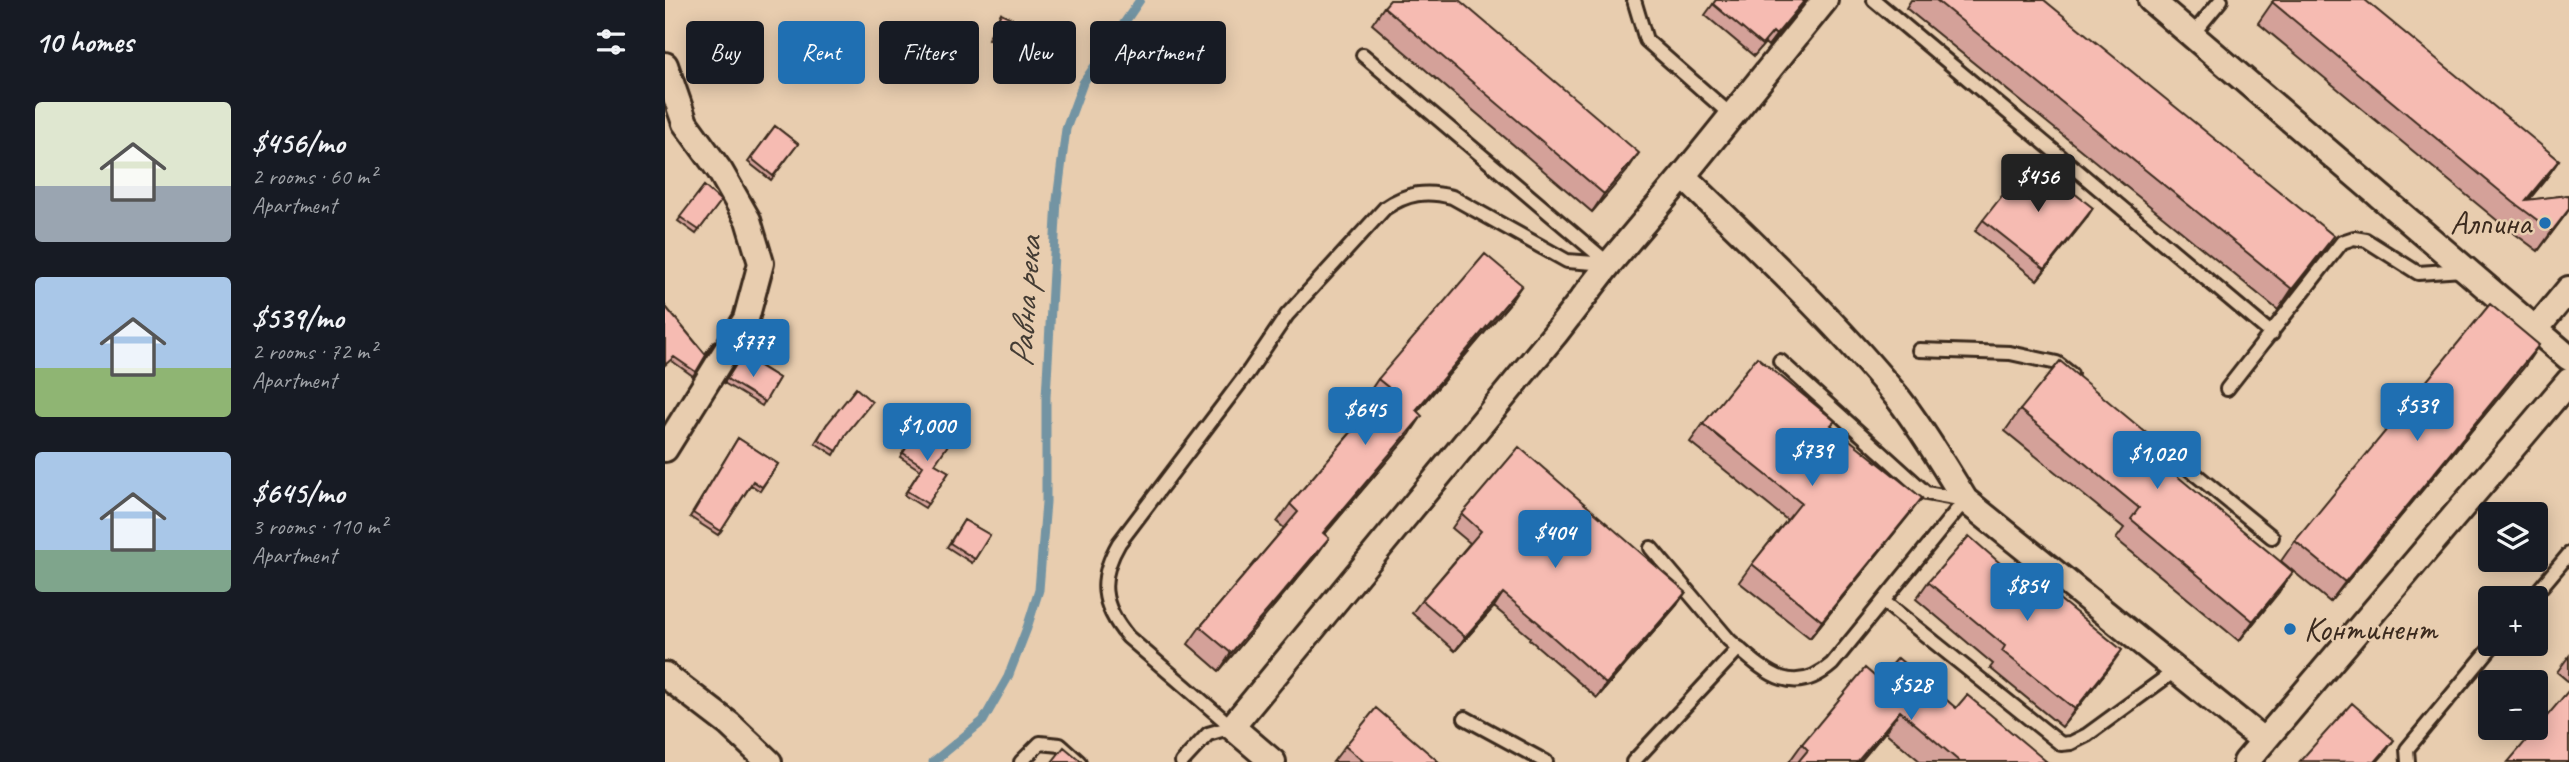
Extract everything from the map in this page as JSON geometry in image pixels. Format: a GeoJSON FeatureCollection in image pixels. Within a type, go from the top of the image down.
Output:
{"type":"FeatureCollection","features":[{"type":"Feature","properties":{"kind":"street"},"geometry":{"type":"LineString","coordinates":[[1273,762],[1232,727],[1825,0]]}},
{"type":"Feature","properties":{"kind":"street"},"geometry":{"type":"LineString","coordinates":[[2151,0],[2569,358]]}},
{"type":"Feature","properties":{"kind":"street"},"geometry":{"type":"LineString","coordinates":[[665,65],[685,123],[720,171],[748,220],[761,263],[746,319],[665,449]]}},
{"type":"Feature","properties":{"kind":"street"},"geometry":{"type":"LineString","coordinates":[[1683,176],[1790,280],[1898,399],[1932,446],[1965,500],[2264,741]]}},
{"type":"Feature","properties":{"kind":"street"},"geometry":{"type":"LineString","coordinates":[[2536,330],[2569,289]]}},
{"type":"Feature","properties":{"kind":"street"},"geometry":{"type":"LineString","coordinates":[[2245,762],[2569,381]]}},
{"type":"Feature","properties":{"kind":"street"},"geometry":{"type":"LineString","coordinates":[[665,675],[729,724],[769,762]]}},
{"type":"Feature","properties":{"kind":"lane"},"geometry":{"type":"LineString","coordinates":[[1634,0],[1646,40],[1732,116]]}},
{"type":"Feature","properties":{"kind":"lane"},"geometry":{"type":"LineString","coordinates":[[1874,0],[2271,334]]}},
{"type":"Feature","properties":{"kind":"lane"},"geometry":{"type":"LineString","coordinates":[[2192,35],[2221,0]]}},
{"type":"Feature","properties":{"kind":"lane"},"geometry":{"type":"LineString","coordinates":[[1363,55],[1609,264]]}},
{"type":"Feature","properties":{"kind":"lane"},"geometry":{"type":"LineString","coordinates":[[1232,727],[1114,621],[1106,602],[1104,581],[1108,561],[1119,543],[1249,371],[1287,315],[1385,208],[1400,198],[1417,193],[1452,197],[1567,261],[1609,264]]}},
{"type":"Feature","properties":{"kind":"lane"},"geometry":{"type":"LineString","coordinates":[[2227,390],[2342,242],[2354,238],[2366,240],[2418,273],[2467,270]]}},
{"type":"Feature","properties":{"kind":"lane"},"geometry":{"type":"LineString","coordinates":[[1919,350],[2010,353],[2057,363],[2079,380]]}},
{"type":"Feature","properties":{"kind":"lane"},"geometry":{"type":"LineString","coordinates":[[1651,548],[1729,640],[1770,674],[1795,681],[1809,679],[1832,664],[1965,500],[1926,493],[1780,361]]}},
{"type":"Feature","properties":{"kind":"lane"},"geometry":{"type":"LineString","coordinates":[[2154,441],[2272,537]]}},
{"type":"Feature","properties":{"kind":"lane"},"geometry":{"type":"LineString","coordinates":[[2542,586],[2569,554]]}},
{"type":"Feature","properties":{"kind":"lane"},"geometry":{"type":"LineString","coordinates":[[1883,601],[2061,744],[2087,735],[2176,670]]}},
{"type":"Feature","properties":{"kind":"lane"},"geometry":{"type":"LineString","coordinates":[[1633,762],[1739,648]]}},
{"type":"Feature","properties":{"kind":"lane"},"geometry":{"type":"LineString","coordinates":[[2408,762],[2407,749],[2484,656]]}},
{"type":"Feature","properties":{"kind":"lane"},"geometry":{"type":"LineString","coordinates":[[1465,718],[1546,762]]}},
{"type":"Feature","properties":{"kind":"lane"},"geometry":{"type":"LineString","coordinates":[[1182,762],[1208,734],[1232,727]]}},
{"type":"Feature","properties":{"kind":"lane"},"geometry":{"type":"LineString","coordinates":[[1021,762],[1039,743],[1060,745],[1079,762]]}},
{"type":"Feature","properties":{"kind":"building"},"geometry":{"type":"Polygon","coordinates":[[[1390,0],[1459,0],[1639,153],[1604,194],[1384,7],[1390,0]]]}},
{"type":"Feature","properties":{"kind":"building"},"geometry":{"type":"Polygon","coordinates":[[[1716,0],[1805,0],[1776,35],[1773,32],[1762,45],[1713,4],[1716,0]]]}},
{"type":"Feature","properties":{"kind":"building"},"geometry":{"type":"Polygon","coordinates":[[[1936,0],[2044,0],[2334,236],[2292,289],[1936,0]]]}},
{"type":"Feature","properties":{"kind":"building"},"geometry":{"type":"Polygon","coordinates":[[[2365,0],[2559,160],[2526,200],[2569,195],[2569,209],[2552,231],[2513,202],[2272,2],[2365,0]]]}},
{"type":"Feature","properties":{"kind":"building"},"geometry":{"type":"Polygon","coordinates":[[[1001,13],[1017,21],[997,21],[1001,13]]]}},
{"type":"Feature","properties":{"kind":"building"},"geometry":{"type":"Polygon","coordinates":[[[775,126],[798,144],[773,176],[751,158],[775,126]]]}},
{"type":"Feature","properties":{"kind":"building"},"geometry":{"type":"Polygon","coordinates":[[[2031,159],[2093,208],[2045,269],[1983,220],[2031,159]]]}},
{"type":"Feature","properties":{"kind":"building"},"geometry":{"type":"Polygon","coordinates":[[[704,186],[721,201],[699,230],[680,217],[704,186]]]}},
{"type":"Feature","properties":{"kind":"building"},"geometry":{"type":"Polygon","coordinates":[[[1485,254],[1522,285],[1416,410],[1422,416],[1323,533],[1329,538],[1231,653],[1200,627],[1298,512],[1290,504],[1389,388],[1378,379],[1485,254]]]}},
{"type":"Feature","properties":{"kind":"building"},"geometry":{"type":"Polygon","coordinates":[[[2490,304],[2539,345],[2345,582],[2295,541],[2490,304]]]}},
{"type":"Feature","properties":{"kind":"building"},"geometry":{"type":"Polygon","coordinates":[[[665,306],[705,354],[715,340],[696,372],[674,357],[665,365],[665,306]]]}},
{"type":"Feature","properties":{"kind":"building"},"geometry":{"type":"Polygon","coordinates":[[[742,355],[779,378],[765,402],[727,379],[742,355]]]}},
{"type":"Feature","properties":{"kind":"building"},"geometry":{"type":"Polygon","coordinates":[[[1757,357],[1835,421],[1831,425],[1922,498],[1822,621],[1752,564],[1801,503],[1703,424],[1757,357]]]}},
{"type":"Feature","properties":{"kind":"building"},"geometry":{"type":"Polygon","coordinates":[[[2060,361],[2180,461],[2171,471],[2293,572],[2253,621],[2131,519],[2139,508],[2020,410],[2060,361]]]}},
{"type":"Feature","properties":{"kind":"building"},"geometry":{"type":"Polygon","coordinates":[[[856,388],[872,402],[846,434],[837,451],[818,439],[856,388]]]}},
{"type":"Feature","properties":{"kind":"building"},"geometry":{"type":"Polygon","coordinates":[[[921,424],[950,442],[935,464],[949,472],[928,504],[907,491],[923,466],[903,453],[921,424]]]}},
{"type":"Feature","properties":{"kind":"building"},"geometry":{"type":"Polygon","coordinates":[[[738,438],[778,464],[762,487],[753,481],[721,531],[693,513],[738,438]]]}},
{"type":"Feature","properties":{"kind":"building"},"geometry":{"type":"Polygon","coordinates":[[[1519,447],[1686,592],[1606,684],[1503,593],[1465,637],[1422,600],[1481,531],[1462,514],[1519,447]]]}},
{"type":"Feature","properties":{"kind":"building"},"geometry":{"type":"Polygon","coordinates":[[[964,520],[990,535],[975,559],[950,543],[964,520]]]}},
{"type":"Feature","properties":{"kind":"building"},"geometry":{"type":"Polygon","coordinates":[[[1969,536],[2041,599],[2048,590],[2122,650],[2075,709],[2002,651],[2005,646],[1928,582],[1969,536]]]}},
{"type":"Feature","properties":{"kind":"building"},"geometry":{"type":"Polygon","coordinates":[[[1898,658],[1956,708],[1967,695],[2047,762],[1960,762],[1900,711],[1857,762],[1798,762],[1808,750],[1802,744],[1865,668],[1879,680],[1898,658]]]}},
{"type":"Feature","properties":{"kind":"building"},"geometry":{"type":"Polygon","coordinates":[[[2569,690],[2569,762],[2508,762],[2527,740],[2548,740],[2548,715],[2569,690]]]}},
{"type":"Feature","properties":{"kind":"building"},"geometry":{"type":"Polygon","coordinates":[[[2352,703],[2394,740],[2375,762],[2300,761],[2352,703]]]}},
{"type":"Feature","properties":{"kind":"building"},"geometry":{"type":"Polygon","coordinates":[[[1376,708],[1439,762],[1364,762],[1345,746],[1376,708]]]}},
{"type":"Feature","properties":{"kind":"building"},"geometry":{"type":"Polygon","coordinates":[[[1064,747],[1082,762],[1052,762],[1064,747]]]}},
{"type":"Feature","properties":{"kind":"waterway","name":"Равна река"},"geometry":{"type":"LineString","coordinates":[[933,762],[983,721],[1008,677],[1039,590],[1046,502],[1046,397],[1057,200],[1066,129],[1083,83],[1140,0]]}},
{"type":"Feature","properties":{"kind":"place","name":"Алпина"},"geometry":{"type":"Point","coordinates":[2545,223]}},
{"type":"Feature","properties":{"kind":"place","name":"Континент"},"geometry":{"type":"Point","coordinates":[2290,629]}}]}
